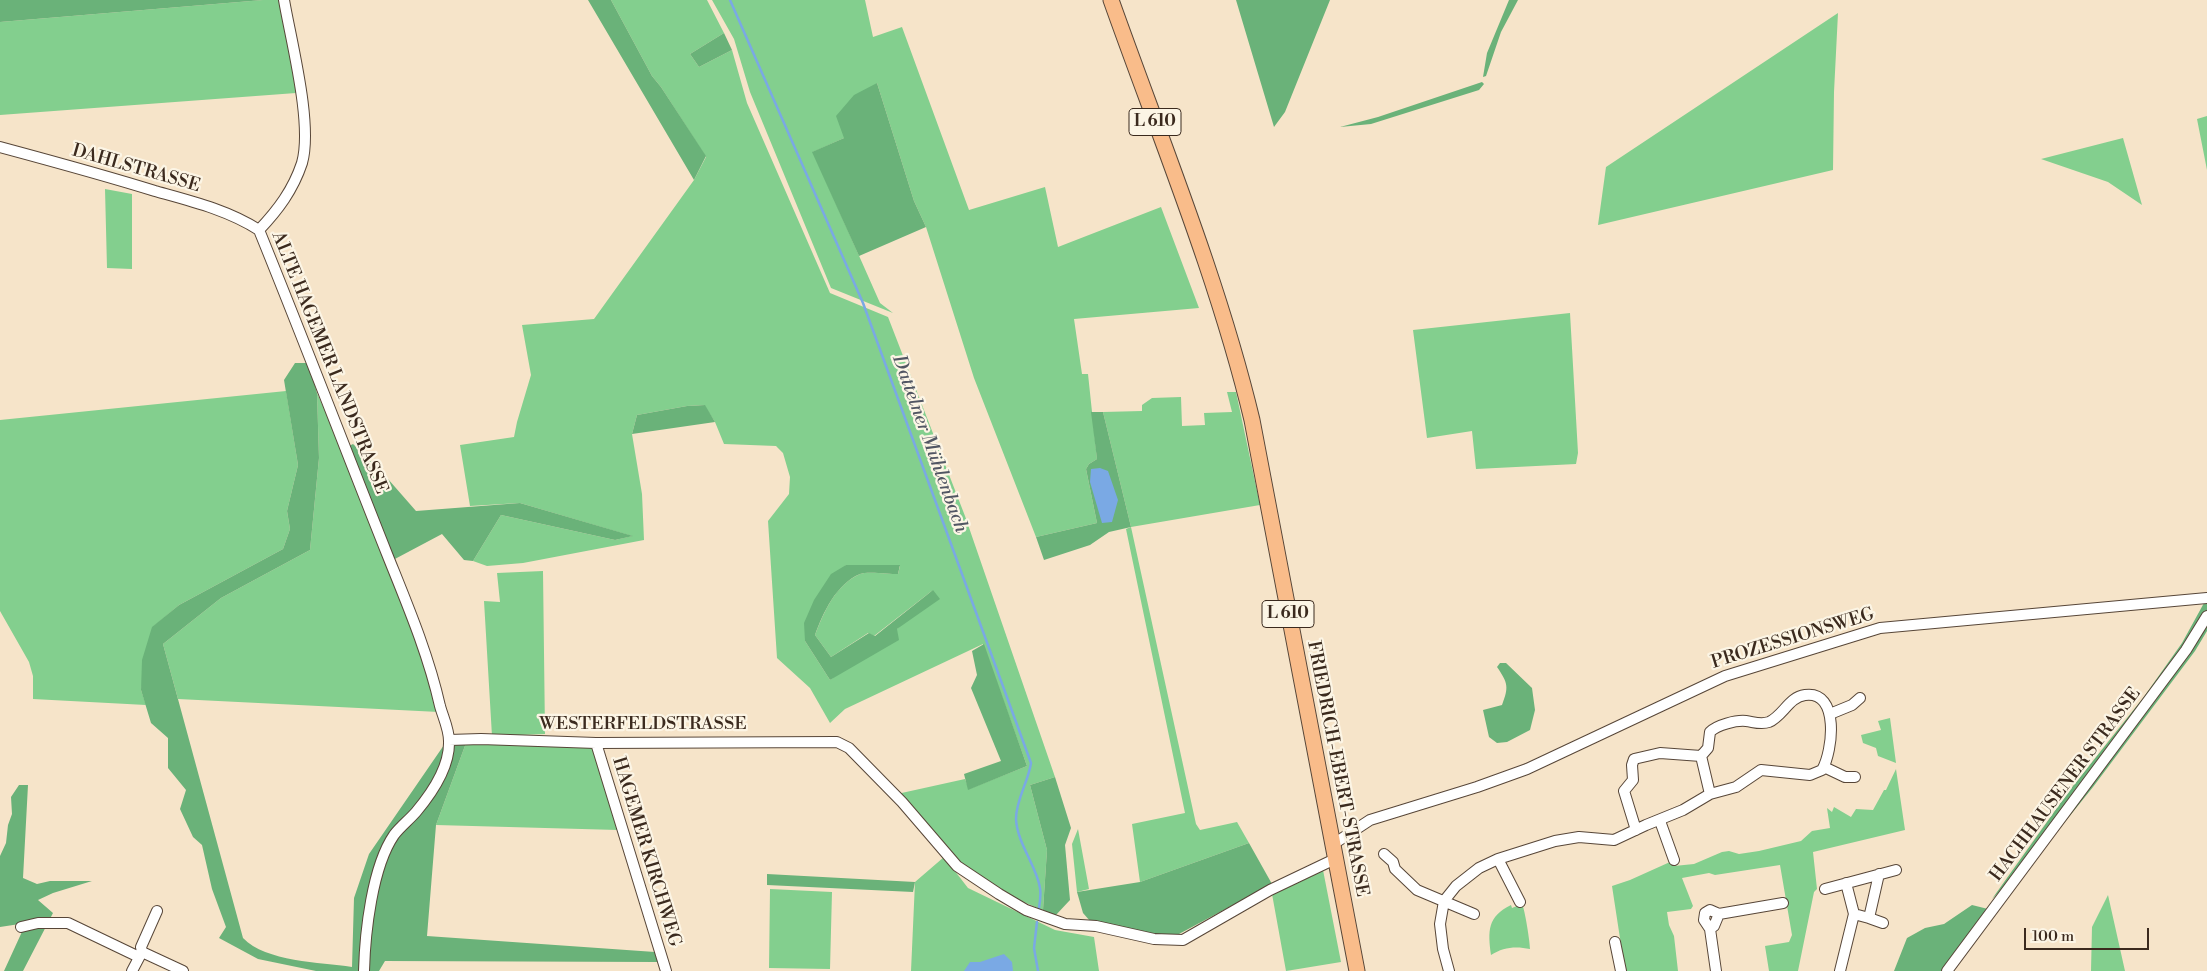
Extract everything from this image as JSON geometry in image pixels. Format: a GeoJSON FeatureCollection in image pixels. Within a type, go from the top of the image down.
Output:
{"type":"FeatureCollection","features":[{"type":"Feature","properties":{"kind":"main road","name":"FRIEDRICH-EBERT-STRASSE"},"geometry":{"type":"LineString","coordinates":[[1112,0],[1213,286],[1241,376],[1252,420],[1330,856],[1357,971]]}},
{"type":"Feature","properties":{"kind":"street","name":"ALTE HAGEMER LANDSTRASSE"},"geometry":{"type":"LineString","coordinates":[[284,0],[302,101],[305,131],[302,162],[287,197],[259,230],[419,634],[436,686],[449,740]]}},
{"type":"Feature","properties":{"kind":"street","name":"DAHLSTRASSE"},"geometry":{"type":"LineString","coordinates":[[0,147],[196,203],[241,218],[259,230]]}},
{"type":"Feature","properties":{"kind":"street","name":"PROZESSIONSWEG"},"geometry":{"type":"LineString","coordinates":[[837,742],[849,748],[902,802],[957,866],[1026,910],[1064,924],[1096,926],[1154,939],[1183,940],[1330,856],[1370,820],[1478,787],[1527,769],[1725,676],[1880,628],[2207,598]]}},
{"type":"Feature","properties":{"kind":"street","name":"HACHHAUSENER STRASSE"},"geometry":{"type":"LineString","coordinates":[[1947,971],[2186,650],[2207,616]]}},
{"type":"Feature","properties":{"kind":"street"},"geometry":{"type":"LineString","coordinates":[[1449,971],[1442,949],[1440,924],[1444,900],[1456,886],[1479,868],[1498,859],[1555,841],[1578,837],[1614,840],[1683,810],[1710,794],[1736,787],[1761,770],[1810,775],[1822,770],[1831,742],[1830,714],[1824,702],[1817,695],[1797,697],[1770,722],[1760,724],[1743,721],[1715,728],[1710,732],[1708,748],[1701,756]]}},
{"type":"Feature","properties":{"kind":"street"},"geometry":{"type":"LineString","coordinates":[[1830,714],[1852,705],[1860,698]]}},
{"type":"Feature","properties":{"kind":"street","name":"WESTERFELDSTRASSE"},"geometry":{"type":"LineString","coordinates":[[449,740],[481,739],[596,743],[837,742]]}},
{"type":"Feature","properties":{"kind":"street"},"geometry":{"type":"LineString","coordinates":[[364,971],[364,949],[371,903],[381,862],[393,836],[418,810],[438,781],[446,760],[449,740]]}},
{"type":"Feature","properties":{"kind":"street","name":"HAGEMER KIRCHWEG"},"geometry":{"type":"LineString","coordinates":[[596,743],[666,971]]}},
{"type":"Feature","properties":{"kind":"street"},"geometry":{"type":"LineString","coordinates":[[1636,830],[1624,791],[1633,780],[1632,765],[1634,759],[1660,753],[1701,756]]}},
{"type":"Feature","properties":{"kind":"street"},"geometry":{"type":"LineString","coordinates":[[1701,756],[1710,794]]}},
{"type":"Feature","properties":{"kind":"street"},"geometry":{"type":"LineString","coordinates":[[1824,767],[1845,778],[1855,778]]}},
{"type":"Feature","properties":{"kind":"street"},"geometry":{"type":"LineString","coordinates":[[1660,821],[1674,860]]}},
{"type":"Feature","properties":{"kind":"street"},"geometry":{"type":"LineString","coordinates":[[1384,854],[1393,862],[1395,869],[1417,890],[1474,914]]}},
{"type":"Feature","properties":{"kind":"street"},"geometry":{"type":"LineString","coordinates":[[1498,859],[1520,902]]}},
{"type":"Feature","properties":{"kind":"street"},"geometry":{"type":"LineString","coordinates":[[1826,889],[1896,870]]}},
{"type":"Feature","properties":{"kind":"street"},"geometry":{"type":"LineString","coordinates":[[1869,918],[1879,874]]}},
{"type":"Feature","properties":{"kind":"street"},"geometry":{"type":"LineString","coordinates":[[1840,971],[1854,914],[1846,883]]}},
{"type":"Feature","properties":{"kind":"street"},"geometry":{"type":"LineString","coordinates":[[1716,971],[1710,930],[1704,920],[1705,913],[1710,910],[1718,914],[1783,903]]}},
{"type":"Feature","properties":{"kind":"street"},"geometry":{"type":"LineString","coordinates":[[132,971],[141,954],[140,946],[156,911]]}},
{"type":"Feature","properties":{"kind":"street"},"geometry":{"type":"LineString","coordinates":[[1854,914],[1883,923]]}},
{"type":"Feature","properties":{"kind":"street"},"geometry":{"type":"LineString","coordinates":[[21,927],[38,923],[68,923],[183,971]]}},
{"type":"Feature","properties":{"kind":"street"},"geometry":{"type":"LineString","coordinates":[[1615,942],[1621,971]]}},
{"type":"Feature","properties":{"kind":"green space"},"geometry":{"type":"Polygon","coordinates":[[[0,0],[263,0],[0,22],[0,0]]]}},
{"type":"Feature","properties":{"kind":"green space"},"geometry":{"type":"Polygon","coordinates":[[[280,0],[296,93],[0,115],[0,22],[280,0]]]}},
{"type":"Feature","properties":{"kind":"green space"},"geometry":{"type":"Polygon","coordinates":[[[588,0],[611,0],[652,76],[706,156],[694,180],[588,0]]]}},
{"type":"Feature","properties":{"kind":"green space"},"geometry":{"type":"Polygon","coordinates":[[[611,0],[707,0],[724,33],[690,54],[699,67],[732,50],[747,103],[830,293],[888,317],[965,516],[1055,777],[1030,785],[1047,850],[1043,910],[997,889],[961,864],[897,794],[965,779],[969,789],[1027,766],[983,644],[845,709],[830,723],[810,688],[777,658],[768,521],[789,494],[790,477],[783,453],[776,446],[724,444],[715,422],[704,405],[687,406],[637,415],[632,434],[642,494],[644,540],[523,563],[487,566],[473,561],[501,515],[615,540],[632,536],[520,503],[470,506],[460,445],[514,437],[531,375],[522,325],[594,319],[694,180],[706,157],[652,76],[611,0]],[[846,565],[805,641],[830,680],[897,629],[933,590],[874,636],[868,633],[831,657],[815,635],[822,617],[837,592],[851,579],[860,574],[898,574],[900,566],[846,565]]]}},
{"type":"Feature","properties":{"kind":"green space"},"geometry":{"type":"Polygon","coordinates":[[[712,0],[865,0],[873,37],[902,27],[969,210],[1045,187],[1058,247],[1161,207],[1199,308],[1074,319],[1082,374],[1088,374],[1097,459],[1089,464],[1086,469],[1097,523],[1036,537],[974,378],[926,227],[914,201],[877,83],[844,138],[813,152],[880,303],[893,313],[831,288],[750,92],[734,39],[712,0]]]}},
{"type":"Feature","properties":{"kind":"green space"},"geometry":{"type":"Polygon","coordinates":[[[1236,0],[1330,0],[1285,112],[1274,127],[1236,0]]]}},
{"type":"Feature","properties":{"kind":"green space"},"geometry":{"type":"Polygon","coordinates":[[[1509,0],[1518,0],[1501,32],[1486,76],[1483,77],[1487,53],[1509,0]]]}},
{"type":"Feature","properties":{"kind":"green space"},"geometry":{"type":"Polygon","coordinates":[[[1838,13],[1833,170],[1598,225],[1606,167],[1838,13]]]}},
{"type":"Feature","properties":{"kind":"green space"},"geometry":{"type":"Polygon","coordinates":[[[724,33],[732,50],[699,67],[690,54],[724,33]]]}},
{"type":"Feature","properties":{"kind":"green space"},"geometry":{"type":"Polygon","coordinates":[[[1482,82],[1484,84],[1479,90],[1371,124],[1340,127],[1378,117],[1482,82]]]}},
{"type":"Feature","properties":{"kind":"green space"},"geometry":{"type":"Polygon","coordinates":[[[877,83],[914,201],[926,227],[859,256],[812,152],[844,138],[836,116],[854,95],[877,83]]]}},
{"type":"Feature","properties":{"kind":"green space"},"geometry":{"type":"Polygon","coordinates":[[[2207,116],[2207,170],[2197,119],[2207,116]]]}},
{"type":"Feature","properties":{"kind":"green space"},"geometry":{"type":"Polygon","coordinates":[[[2123,138],[2142,205],[2108,182],[2041,159],[2123,138]]]}},
{"type":"Feature","properties":{"kind":"green space"},"geometry":{"type":"Polygon","coordinates":[[[105,189],[132,194],[132,269],[107,268],[105,189]]]}},
{"type":"Feature","properties":{"kind":"green space"},"geometry":{"type":"Polygon","coordinates":[[[1570,313],[1578,453],[1576,464],[1476,469],[1472,431],[1427,438],[1413,330],[1570,313]]]}},
{"type":"Feature","properties":{"kind":"green space"},"geometry":{"type":"Polygon","coordinates":[[[295,363],[309,363],[317,393],[319,458],[310,550],[221,598],[163,644],[243,938],[265,952],[294,960],[352,967],[354,898],[369,854],[444,745],[466,743],[436,825],[427,936],[655,952],[658,962],[385,961],[379,971],[316,971],[258,959],[219,938],[226,927],[212,889],[202,845],[193,837],[180,809],[186,790],[168,768],[168,738],[151,723],[141,690],[142,660],[152,627],[179,605],[283,549],[290,529],[287,511],[298,465],[284,380],[295,363]]]}},
{"type":"Feature","properties":{"kind":"green space"},"geometry":{"type":"Polygon","coordinates":[[[286,391],[298,465],[287,511],[290,529],[283,549],[179,605],[153,627],[141,690],[146,705],[33,699],[33,676],[29,662],[0,611],[0,420],[286,391]]]}},
{"type":"Feature","properties":{"kind":"green space"},"geometry":{"type":"Polygon","coordinates":[[[1227,392],[1236,392],[1260,505],[1131,527],[1103,412],[1142,411],[1142,405],[1152,398],[1181,397],[1182,426],[1205,425],[1204,413],[1232,412],[1227,392]]]}},
{"type":"Feature","properties":{"kind":"green space"},"geometry":{"type":"Polygon","coordinates":[[[317,393],[338,440],[411,626],[439,712],[178,699],[163,644],[221,598],[310,550],[319,458],[317,393]]]}},
{"type":"Feature","properties":{"kind":"green space"},"geometry":{"type":"Polygon","coordinates":[[[705,405],[715,422],[632,434],[637,415],[687,406],[705,405]]]}},
{"type":"Feature","properties":{"kind":"green space"},"geometry":{"type":"Polygon","coordinates":[[[1091,412],[1103,412],[1131,527],[1109,532],[1090,545],[1044,560],[1036,537],[1097,523],[1086,469],[1089,464],[1097,459],[1091,412]]]}},
{"type":"Feature","properties":{"kind":"green space"},"geometry":{"type":"Polygon","coordinates":[[[353,444],[381,471],[416,511],[520,503],[633,536],[615,540],[501,515],[473,561],[464,560],[442,534],[393,560],[349,446],[353,444]]]}},
{"type":"Feature","properties":{"kind":"green space"},"geometry":{"type":"Polygon","coordinates":[[[1131,527],[1196,824],[1200,830],[1237,822],[1249,843],[1140,882],[1132,824],[1185,813],[1126,529],[1131,527]]]}},
{"type":"Feature","properties":{"kind":"green space"},"geometry":{"type":"Polygon","coordinates":[[[846,565],[900,565],[898,574],[860,574],[844,585],[831,600],[815,635],[831,657],[869,633],[875,636],[933,590],[940,599],[897,629],[899,640],[830,680],[805,641],[804,623],[814,600],[831,574],[846,565]]]}},
{"type":"Feature","properties":{"kind":"green space"},"geometry":{"type":"Polygon","coordinates":[[[543,571],[545,734],[492,736],[484,601],[500,602],[497,573],[543,571]]]}},
{"type":"Feature","properties":{"kind":"green space"},"geometry":{"type":"Polygon","coordinates":[[[2204,603],[2207,603],[2207,631],[2195,651],[2093,787],[2044,848],[1992,899],[2069,791],[2143,698],[2182,643],[2204,603]]]}},
{"type":"Feature","properties":{"kind":"green space"},"geometry":{"type":"Polygon","coordinates":[[[984,644],[1027,766],[968,790],[964,774],[1001,761],[971,688],[977,675],[972,651],[984,644]]]}},
{"type":"Feature","properties":{"kind":"green space"},"geometry":{"type":"Polygon","coordinates":[[[1500,663],[1506,663],[1532,688],[1535,710],[1530,730],[1507,742],[1497,743],[1489,737],[1483,710],[1502,705],[1506,685],[1497,667],[1500,663]]]}},
{"type":"Feature","properties":{"kind":"green space"},"geometry":{"type":"Polygon","coordinates":[[[1890,718],[1896,763],[1878,756],[1876,748],[1863,743],[1861,735],[1881,730],[1878,721],[1890,718]]]}},
{"type":"Feature","properties":{"kind":"green space"},"geometry":{"type":"Polygon","coordinates":[[[466,743],[593,746],[618,830],[436,825],[466,743]]]}},
{"type":"Feature","properties":{"kind":"green space"},"geometry":{"type":"Polygon","coordinates":[[[1896,769],[1905,830],[1813,852],[1817,889],[1814,892],[1798,971],[1769,971],[1765,946],[1789,942],[1792,935],[1780,865],[1682,878],[1693,906],[1691,909],[1667,912],[1669,925],[1674,936],[1678,971],[1625,971],[1612,886],[1670,862],[1674,866],[1694,864],[1722,852],[1729,851],[1739,854],[1801,841],[1812,831],[1830,828],[1827,808],[1832,812],[1834,807],[1851,817],[1856,809],[1873,810],[1884,790],[1886,790],[1896,769]]]}},
{"type":"Feature","properties":{"kind":"green space"},"geometry":{"type":"Polygon","coordinates":[[[1055,777],[1071,828],[1065,845],[1070,900],[1055,916],[1043,910],[1047,850],[1030,785],[1055,777]]]}},
{"type":"Feature","properties":{"kind":"green space"},"geometry":{"type":"Polygon","coordinates":[[[19,785],[28,785],[23,878],[37,884],[50,881],[92,881],[53,893],[38,900],[53,913],[23,971],[4,971],[26,923],[0,927],[0,856],[6,843],[8,825],[12,814],[11,797],[19,785]]]}},
{"type":"Feature","properties":{"kind":"green space"},"geometry":{"type":"Polygon","coordinates":[[[1078,829],[1089,889],[1077,892],[1072,844],[1078,829]]]}},
{"type":"Feature","properties":{"kind":"green space"},"geometry":{"type":"Polygon","coordinates":[[[1249,843],[1272,884],[1179,934],[1160,935],[1090,921],[1083,913],[1077,892],[1140,882],[1249,843]]]}},
{"type":"Feature","properties":{"kind":"green space"},"geometry":{"type":"Polygon","coordinates":[[[944,857],[968,888],[1055,930],[1094,937],[1099,971],[911,971],[915,882],[944,857]]]}},
{"type":"Feature","properties":{"kind":"green space"},"geometry":{"type":"Polygon","coordinates":[[[1323,870],[1341,962],[1286,971],[1272,894],[1323,870]]]}},
{"type":"Feature","properties":{"kind":"green space"},"geometry":{"type":"Polygon","coordinates":[[[767,874],[915,882],[913,892],[767,885],[767,874]]]}},
{"type":"Feature","properties":{"kind":"green space"},"geometry":{"type":"Polygon","coordinates":[[[770,889],[832,892],[830,969],[769,968],[770,889]]]}},
{"type":"Feature","properties":{"kind":"green space"},"geometry":{"type":"Polygon","coordinates":[[[2108,895],[2125,971],[2091,971],[2092,927],[2108,895]]]}},
{"type":"Feature","properties":{"kind":"green space"},"geometry":{"type":"Polygon","coordinates":[[[1522,904],[1530,949],[1510,948],[1500,950],[1491,955],[1489,939],[1493,920],[1497,914],[1511,905],[1512,908],[1522,904]]]}},
{"type":"Feature","properties":{"kind":"green space"},"geometry":{"type":"Polygon","coordinates":[[[1972,905],[1988,909],[1942,971],[1894,971],[1907,938],[1925,928],[1944,924],[1972,905]]]}},
{"type":"Feature","properties":{"kind":"water"},"geometry":{"type":"Polygon","coordinates":[[[1100,468],[1108,471],[1118,500],[1112,522],[1102,523],[1090,482],[1091,469],[1100,468]]]}},
{"type":"Feature","properties":{"kind":"water"},"geometry":{"type":"Polygon","coordinates":[[[1004,954],[1012,962],[1013,971],[964,971],[970,962],[980,962],[1004,954]]]}},
{"type":"Feature","properties":{"kind":"waterway","name":"Dattelner Mühlenbach"},"geometry":{"type":"LineString","coordinates":[[730,0],[863,303],[1031,763],[1018,805],[1016,819],[1023,846],[1038,880],[1040,888],[1039,908]]}},
{"type":"Feature","properties":{"kind":"waterway","name":"Dattelner Mühlenbach"},"geometry":{"type":"LineString","coordinates":[[1037,922],[1034,948],[1038,971]]}}]}
